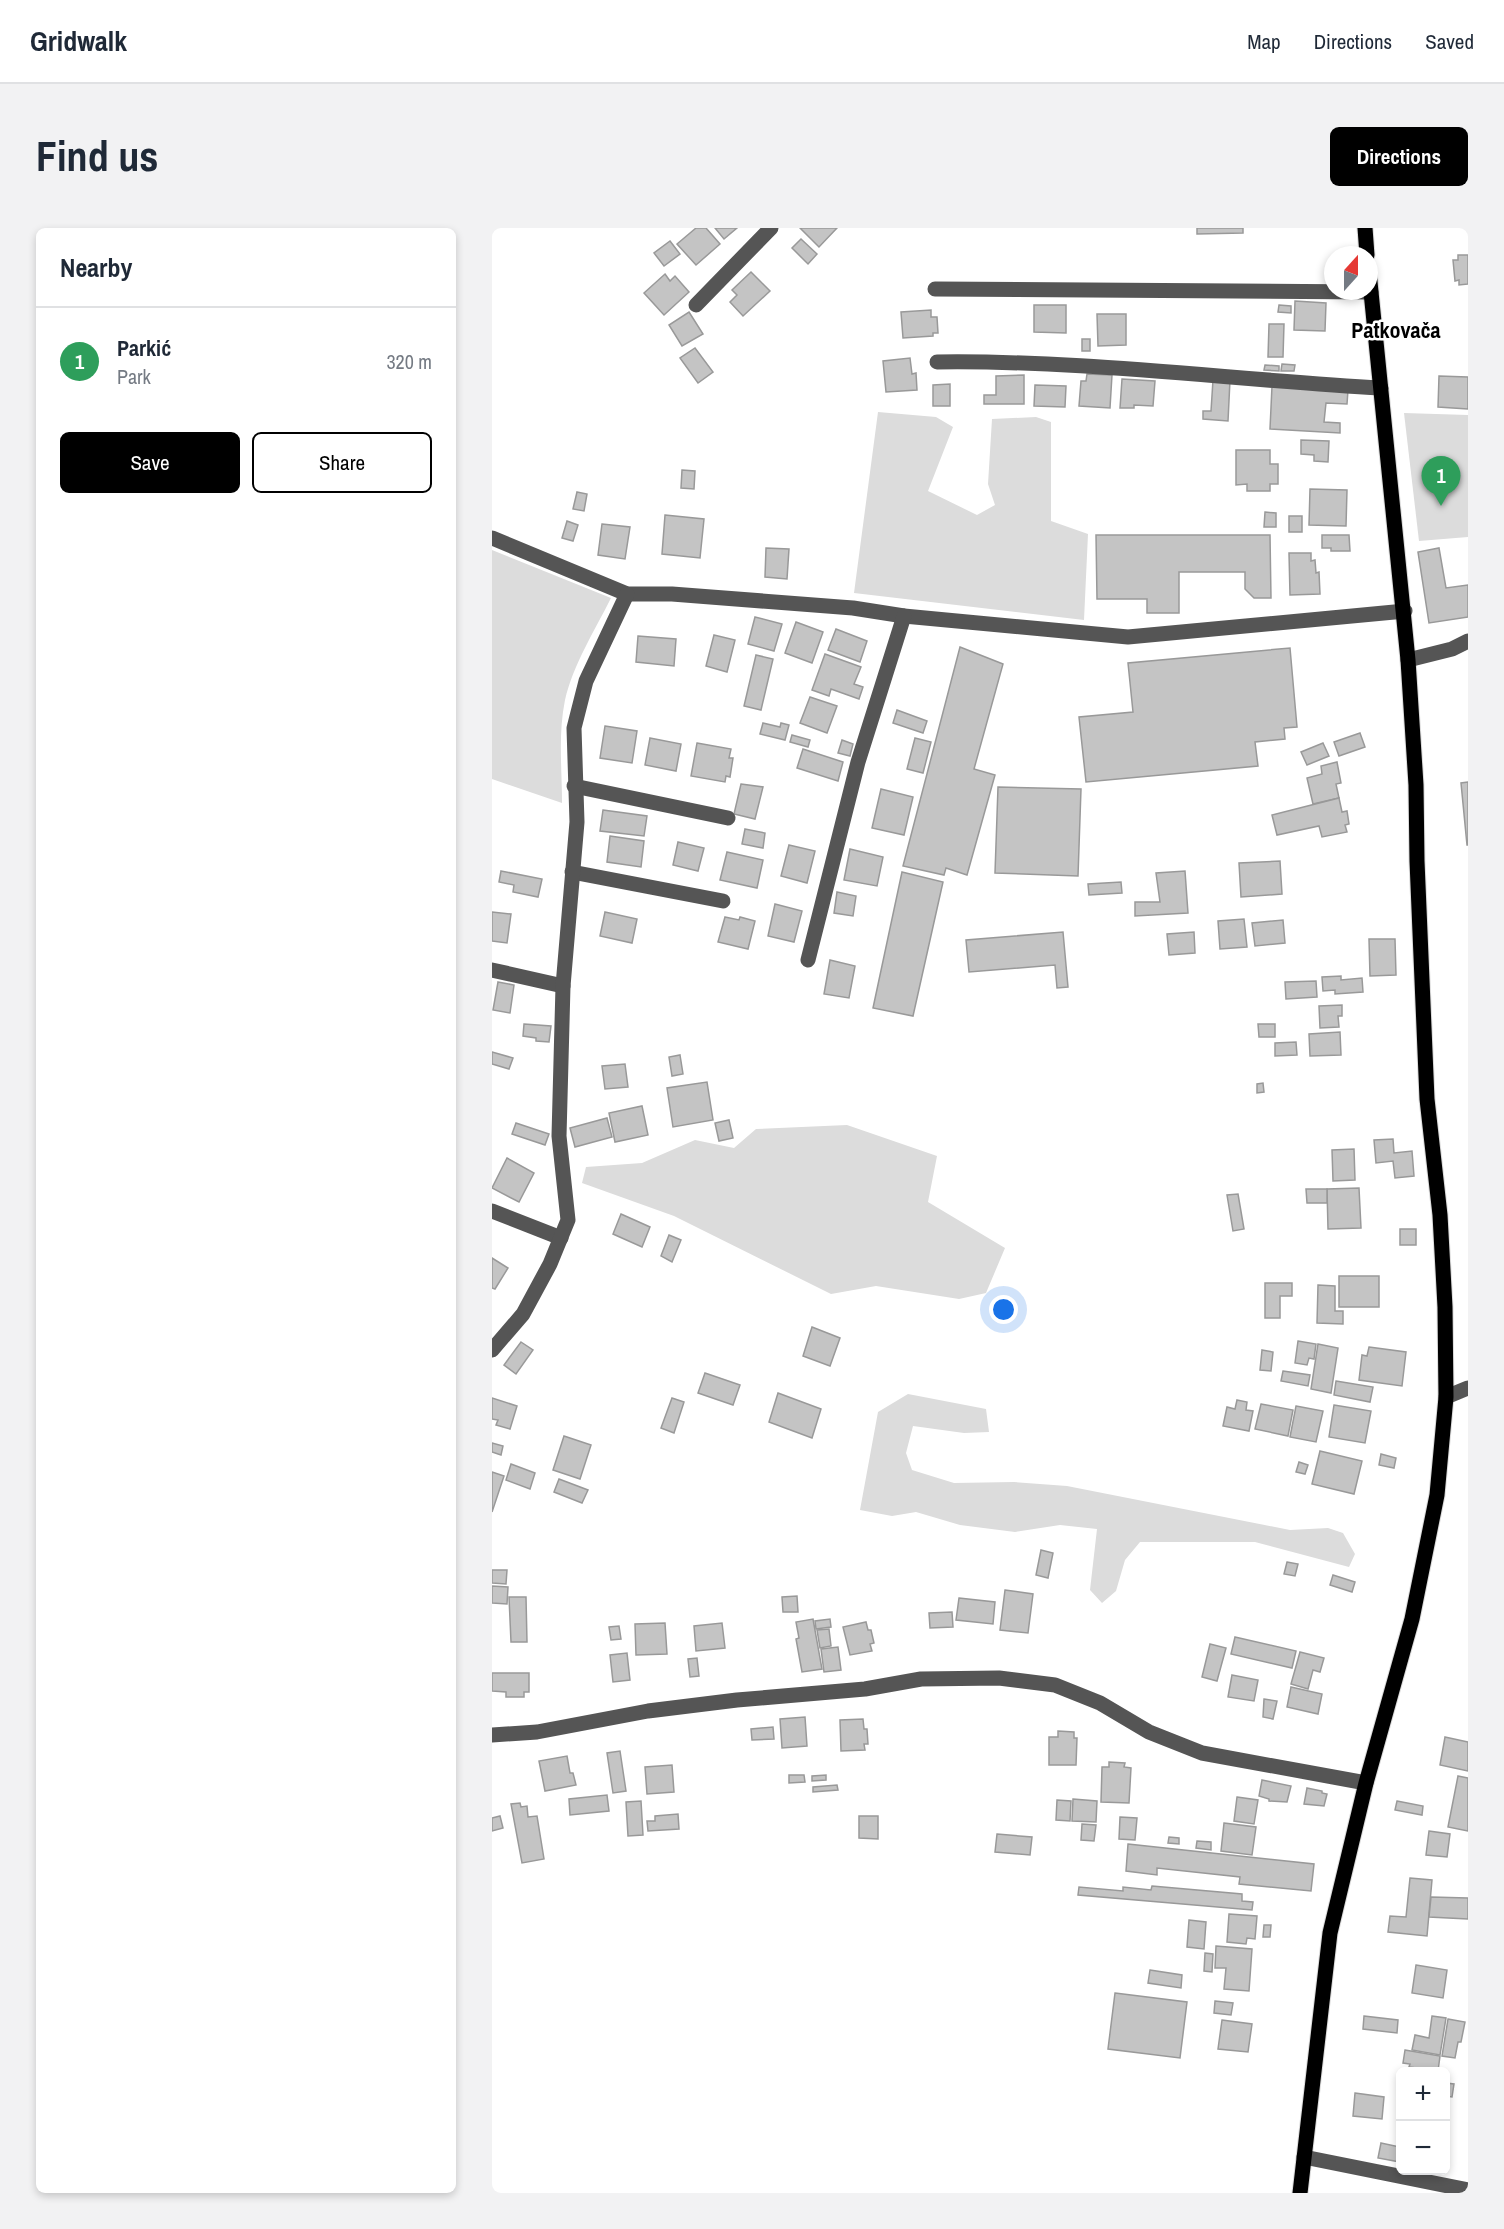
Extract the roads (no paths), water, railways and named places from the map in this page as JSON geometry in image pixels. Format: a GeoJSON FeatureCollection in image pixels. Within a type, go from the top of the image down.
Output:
{"type":"FeatureCollection","features":[{"type":"Feature","properties":{"kind":"main road"},"geometry":{"type":"LineString","coordinates":[[1365,228],[1366,246]]}},
{"type":"Feature","properties":{"kind":"main road"},"geometry":{"type":"LineString","coordinates":[[1300,2193],[1330,1933],[1366,1783],[1412,1619],[1437,1495],[1446,1397],[1445,1307],[1440,1215],[1427,1099],[1416,785],[1405,611],[1372,300]]}},
{"type":"Feature","properties":{"kind":"street"},"geometry":{"type":"LineString","coordinates":[[696,305],[771,228]]}},
{"type":"Feature","properties":{"kind":"street"},"geometry":{"type":"LineString","coordinates":[[934,289],[1324,292]]}},
{"type":"Feature","properties":{"kind":"street"},"geometry":{"type":"LineString","coordinates":[[937,362],[988,361],[1117,368],[1381,388]]}},
{"type":"Feature","properties":{"kind":"street"},"geometry":{"type":"LineString","coordinates":[[492,538],[627,594],[672,594],[853,608],[904,616],[1128,637],[1405,611]]}},
{"type":"Feature","properties":{"kind":"street"},"geometry":{"type":"LineString","coordinates":[[492,1350],[523,1314],[550,1264],[568,1220],[559,1136],[563,986],[577,822],[574,786],[574,728],[586,681],[627,594]]}},
{"type":"Feature","properties":{"kind":"street"},"geometry":{"type":"LineString","coordinates":[[808,960],[858,762],[904,616]]}},
{"type":"Feature","properties":{"kind":"street"},"geometry":{"type":"LineString","coordinates":[[1408,660],[1452,649],[1468,642]]}},
{"type":"Feature","properties":{"kind":"street"},"geometry":{"type":"LineString","coordinates":[[574,786],[728,818]]}},
{"type":"Feature","properties":{"kind":"street"},"geometry":{"type":"LineString","coordinates":[[572,872],[723,901]]}},
{"type":"Feature","properties":{"kind":"street"},"geometry":{"type":"LineString","coordinates":[[492,970],[563,986]]}},
{"type":"Feature","properties":{"kind":"street"},"geometry":{"type":"LineString","coordinates":[[492,1211],[561,1238]]}},
{"type":"Feature","properties":{"kind":"street"},"geometry":{"type":"LineString","coordinates":[[1446,1397],[1468,1388]]}},
{"type":"Feature","properties":{"kind":"street"},"geometry":{"type":"LineString","coordinates":[[492,1735],[537,1732],[648,1711],[865,1689],[921,1679],[999,1678],[1055,1685],[1100,1704],[1149,1732],[1202,1753],[1366,1783]]}},
{"type":"Feature","properties":{"kind":"street"},"geometry":{"type":"LineString","coordinates":[[1304,2157],[1468,2190]]}},
{"type":"Feature","properties":{"kind":"place","name":"Parkić"},"geometry":{"type":"Point","coordinates":[1441,506]}},
{"type":"Feature","properties":{"kind":"district","name":"Patkovača"},"geometry":{"type":"Point","coordinates":[1396,330]}}]}
